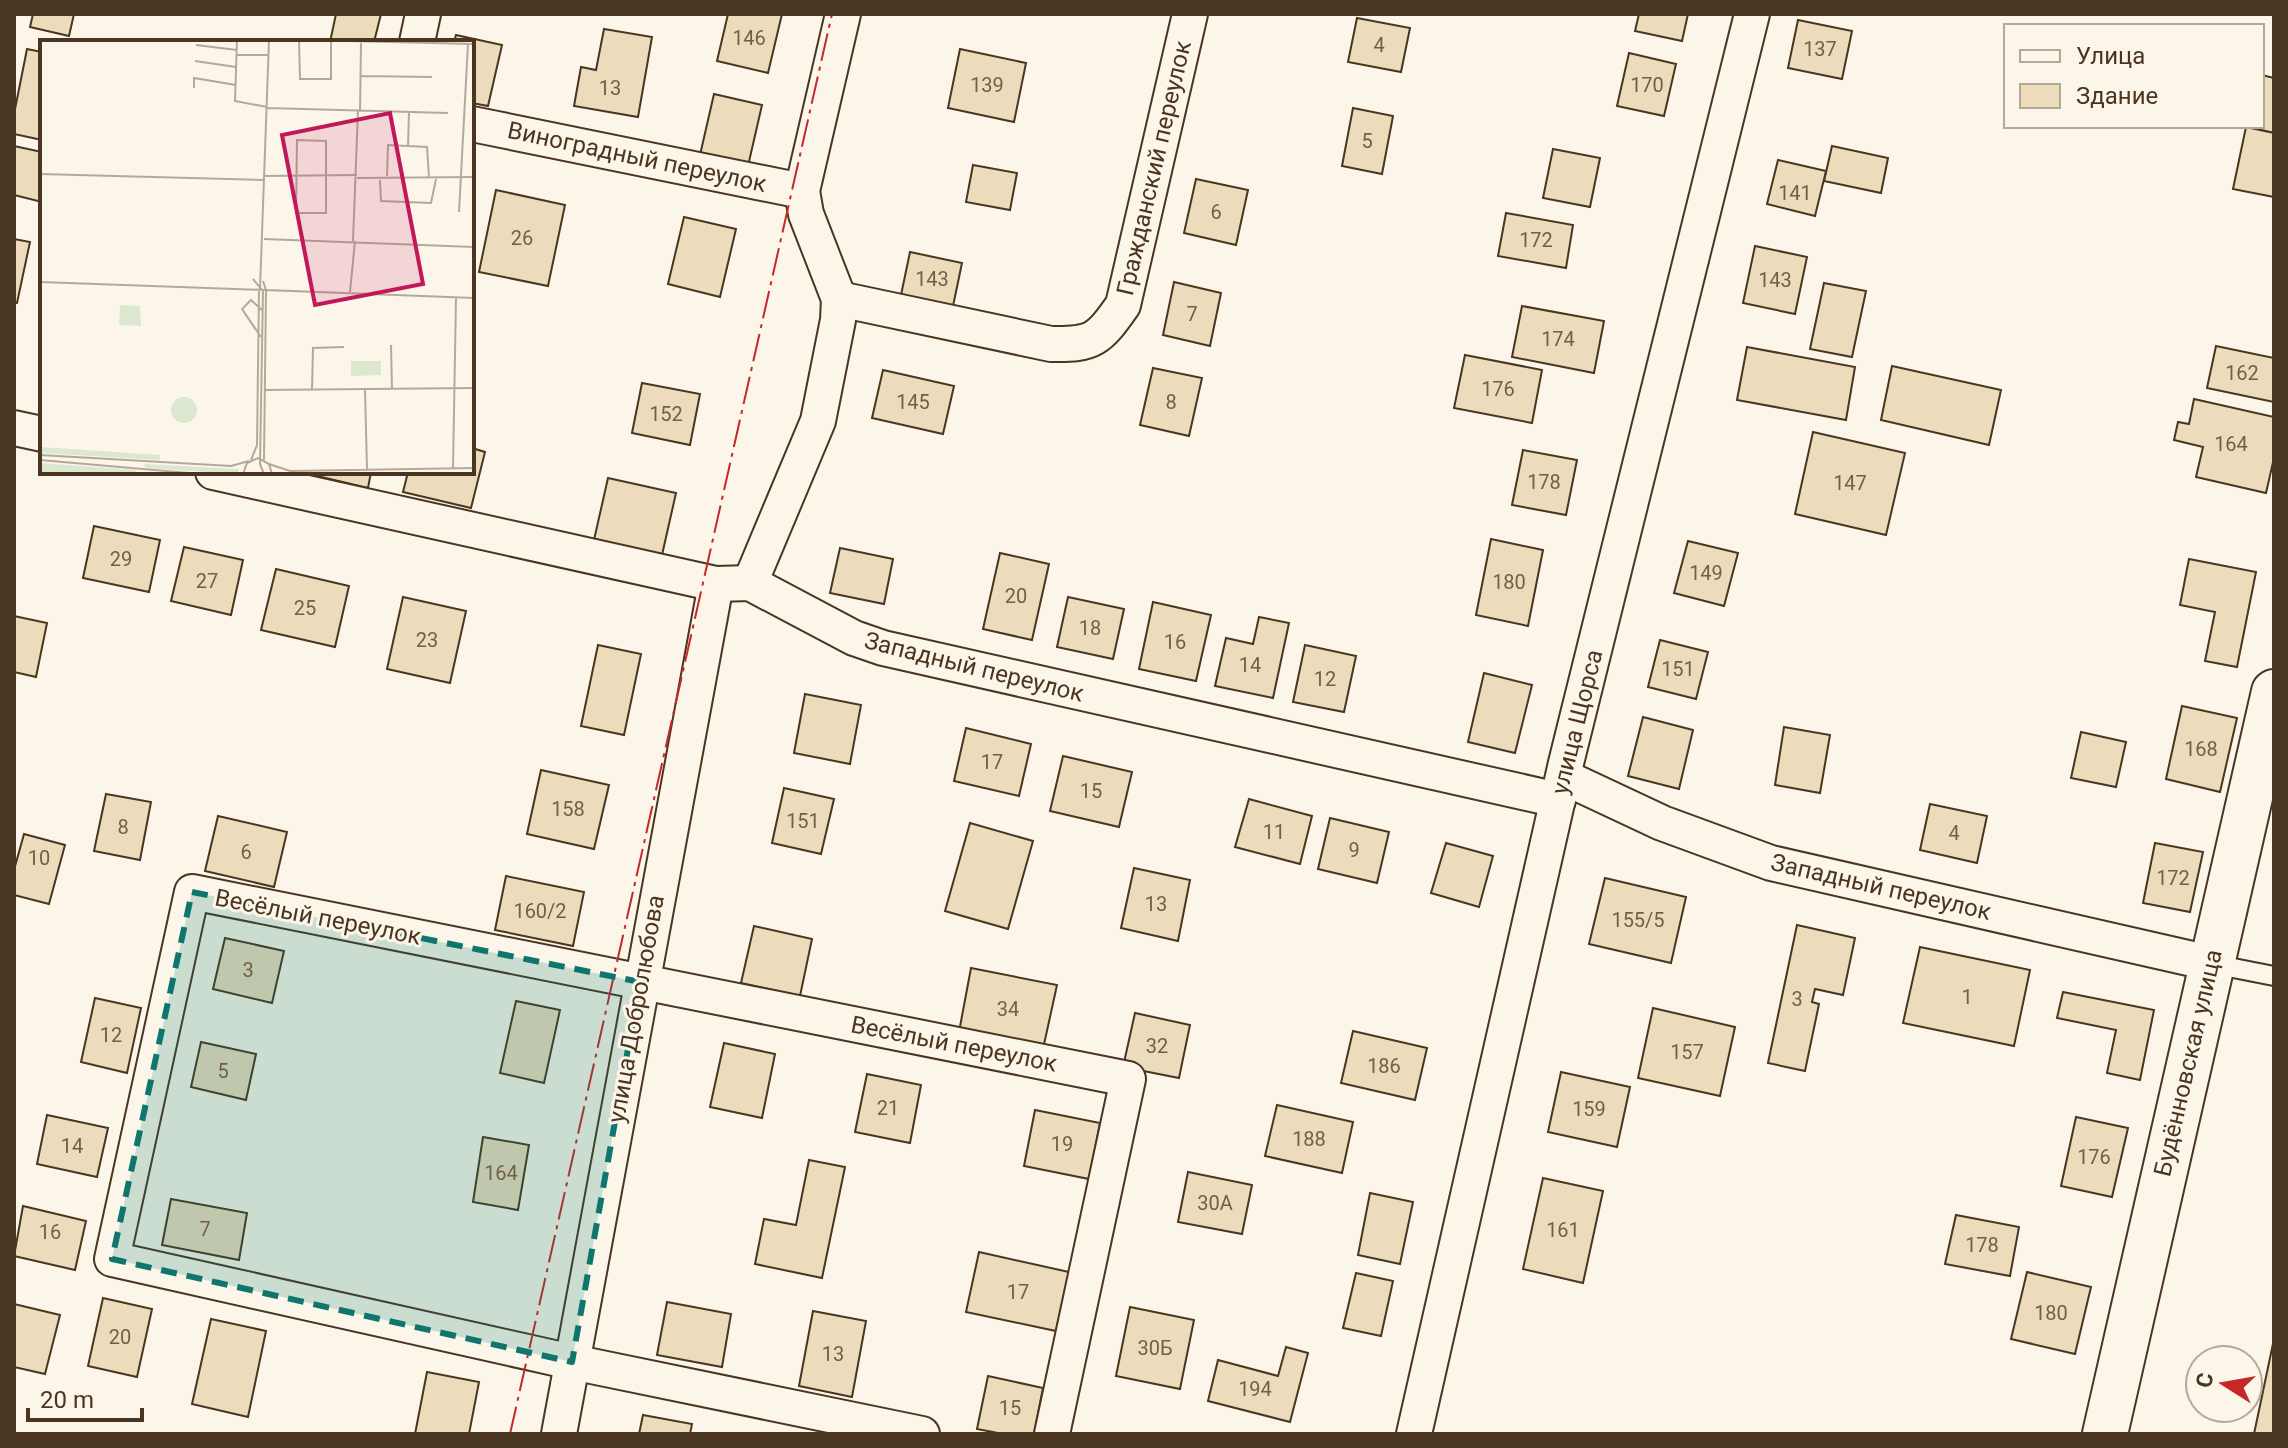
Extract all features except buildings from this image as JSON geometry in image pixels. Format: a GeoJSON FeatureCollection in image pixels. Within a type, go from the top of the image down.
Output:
{"type":"FeatureCollection","features":[{"type":"Feature","properties":{"kind":"street"},"geometry":{"type":"LineString","coordinates":[[417,40],[423,14]]}},
{"type":"Feature","properties":{"kind":"street"},"geometry":{"type":"LineString","coordinates":[[750,583],[818,421],[839,299],[806,214],[802,191],[843,14]]}},
{"type":"Feature","properties":{"kind":"street","name":"Гражданский переулок"},"geometry":{"type":"LineString","coordinates":[[839,299],[1051,344],[1083,345],[1103,334],[1123,305],[1190,14]]}},
{"type":"Feature","properties":{"kind":"street","name":"улица Щорса"},"geometry":{"type":"LineString","coordinates":[[1414,1434],[1561,789],[1752,14]]}},
{"type":"Feature","properties":{"kind":"street","name":"Виноградный переулок"},"geometry":{"type":"LineString","coordinates":[[474,124],[802,191]]}},
{"type":"Feature","properties":{"kind":"street"},"geometry":{"type":"LineString","coordinates":[[14,428],[40,434]]}},
{"type":"Feature","properties":{"kind":"street","name":"Западный переулок"},"geometry":{"type":"LineString","coordinates":[[222,474],[716,584],[750,583],[854,638],[883,648],[1561,789],[1771,863],[2210,963]]}},
{"type":"Feature","properties":{"kind":"street","name":"улица Добролюбова"},"geometry":{"type":"LineString","coordinates":[[559,1434],[640,982],[716,584]]}},
{"type":"Feature","properties":{"kind":"street","name":"Будённовская улица"},"geometry":{"type":"LineString","coordinates":[[2105,1434],[2274,692]]}},
{"type":"Feature","properties":{"kind":"street","name":"Весёлый переулок"},"geometry":{"type":"LineString","coordinates":[[922,1434],[572,1362],[112,1259],[192,892],[1128,1079],[1052,1434]]}},
{"type":"Feature","properties":{"kind":"lane"},"geometry":{"type":"LineString","coordinates":[[2210,963],[2274,976]]}},
{"type":"Feature","properties":{"kind":"highlighted area"},"geometry":{"type":"Polygon","coordinates":[[[192,892],[640,982],[572,1362],[112,1259],[192,892]]]}},
{"type":"Feature","properties":{"kind":"power"},"geometry":{"type":"LineString","coordinates":[[510,1434],[832,14]]}}]}
